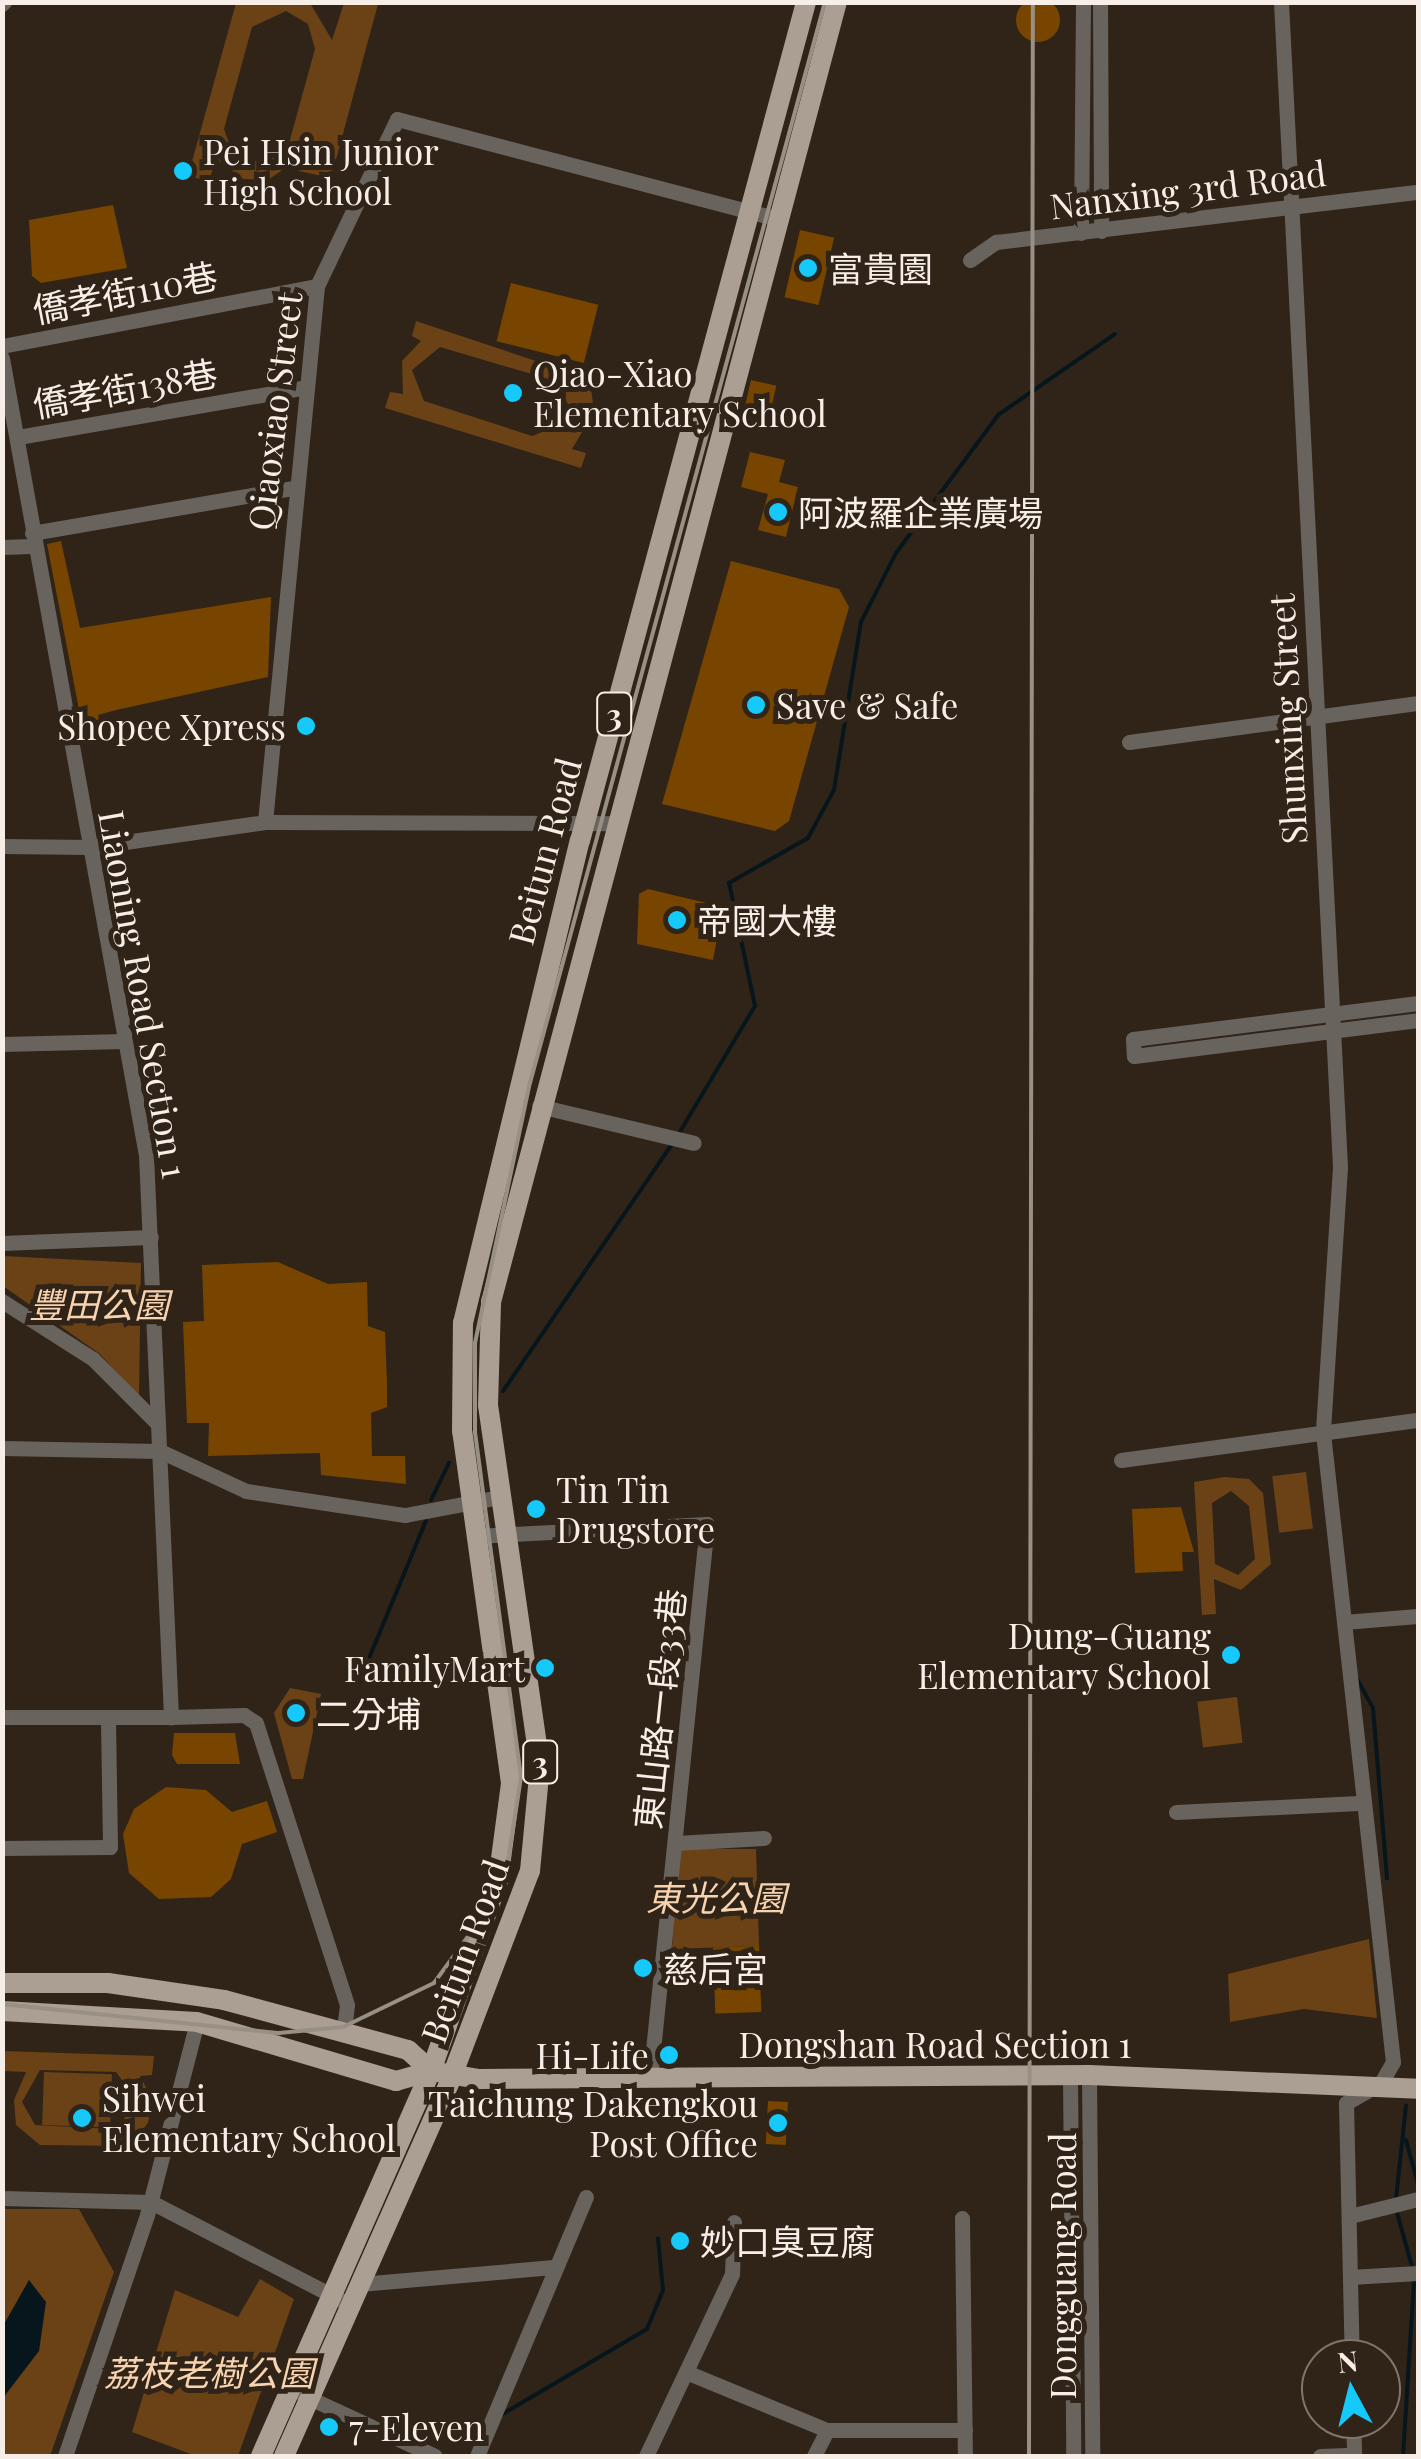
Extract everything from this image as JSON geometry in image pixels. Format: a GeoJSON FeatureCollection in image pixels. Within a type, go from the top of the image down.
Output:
{"type":"FeatureCollection","features":[{"type":"Feature","properties":{"kind":"main road","name":"Beitun Road"},"geometry":{"type":"LineString","coordinates":[[342,2300],[360,2284],[442,2074],[493,1904],[510,1818],[462,1432],[470,1279],[584,828],[806,2]]}},
{"type":"Feature","properties":{"kind":"main road","name":"Beitun Road"},"geometry":{"type":"LineString","coordinates":[[261,2456],[300,2394],[520,1909],[539,1824],[536,1726],[488,1405],[491,1302],[615,824],[837,2]]}},
{"type":"Feature","properties":{"kind":"main road"},"geometry":{"type":"LineString","coordinates":[[2,1983],[152,1987],[344,2031],[408,2050],[442,2074]]}},
{"type":"Feature","properties":{"kind":"main road","name":"Dongshan Road Section 1"},"geometry":{"type":"LineString","coordinates":[[2,2011],[197,2022],[396,2081],[442,2074],[650,2080],[1080,2075],[1381,2084],[1418,2089]]}},
{"type":"Feature","properties":{"kind":"main road","name":"Beitun Road"},"geometry":{"type":"LineString","coordinates":[[284,2456],[300,2394]]}},
{"type":"Feature","properties":{"kind":"street"},"geometry":{"type":"LineString","coordinates":[[1081,233],[1083,2]]}},
{"type":"Feature","properties":{"kind":"street"},"geometry":{"type":"LineString","coordinates":[[1100,2],[1102,230]]}},
{"type":"Feature","properties":{"kind":"street","name":"Shunxing Street"},"geometry":{"type":"LineString","coordinates":[[1281,2],[1339,1244],[1323,1433],[1393,2062],[1381,2084]]}},
{"type":"Feature","properties":{"kind":"street","name":"Qiaoxiao Street"},"geometry":{"type":"LineString","coordinates":[[265,822],[301,388],[317,286],[396,119],[778,218]]}},
{"type":"Feature","properties":{"kind":"street","name":"Nanxing 3rd Road"},"geometry":{"type":"LineString","coordinates":[[970,260],[996,242],[1418,192]]}},
{"type":"Feature","properties":{"kind":"street","name":"僑孝街110巷"},"geometry":{"type":"LineString","coordinates":[[2,346],[317,286]]}},
{"type":"Feature","properties":{"kind":"street","name":"Liaoning Road Section 1"},"geometry":{"type":"LineString","coordinates":[[2,358],[124,1041],[151,1237],[171,1717]]}},
{"type":"Feature","properties":{"kind":"street","name":"僑孝街138巷"},"geometry":{"type":"LineString","coordinates":[[18,437],[301,388]]}},
{"type":"Feature","properties":{"kind":"street"},"geometry":{"type":"LineString","coordinates":[[2,547],[292,488]]}},
{"type":"Feature","properties":{"kind":"street"},"geometry":{"type":"LineString","coordinates":[[1129,742],[1418,702]]}},
{"type":"Feature","properties":{"kind":"street"},"geometry":{"type":"LineString","coordinates":[[2,846],[90,847],[265,822],[584,828],[615,824]]}},
{"type":"Feature","properties":{"kind":"street"},"geometry":{"type":"LineString","coordinates":[[1418,1003],[1331,1024],[1134,1056],[1133,1039],[1331,1024],[1418,1020]]}},
{"type":"Feature","properties":{"kind":"street"},"geometry":{"type":"LineString","coordinates":[[2,1044],[124,1041]]}},
{"type":"Feature","properties":{"kind":"street"},"geometry":{"type":"LineString","coordinates":[[540,1106],[690,1142]]}},
{"type":"Feature","properties":{"kind":"street"},"geometry":{"type":"LineString","coordinates":[[2,1244],[151,1237]]}},
{"type":"Feature","properties":{"kind":"street"},"geometry":{"type":"LineString","coordinates":[[2,1301],[93,1359],[156,1422]]}},
{"type":"Feature","properties":{"kind":"street"},"geometry":{"type":"LineString","coordinates":[[1121,1460],[1418,1420]]}},
{"type":"Feature","properties":{"kind":"street"},"geometry":{"type":"LineString","coordinates":[[2,1448],[160,1450],[246,1491],[422,1512],[500,1497]]}},
{"type":"Feature","properties":{"kind":"street","name":"東山路一段33巷"},"geometry":{"type":"LineString","coordinates":[[505,1532],[707,1524],[650,2080]]}},
{"type":"Feature","properties":{"kind":"street"},"geometry":{"type":"LineString","coordinates":[[476,1536],[505,1532]]}},
{"type":"Feature","properties":{"kind":"street"},"geometry":{"type":"LineString","coordinates":[[1344,1622],[1418,1616]]}},
{"type":"Feature","properties":{"kind":"street"},"geometry":{"type":"LineString","coordinates":[[2,1717],[244,1715],[256,1723],[348,2006],[344,2031]]}},
{"type":"Feature","properties":{"kind":"street"},"geometry":{"type":"LineString","coordinates":[[2,1848],[110,1846],[108,1718]]}},
{"type":"Feature","properties":{"kind":"street"},"geometry":{"type":"LineString","coordinates":[[1176,1812],[1364,1803]]}},
{"type":"Feature","properties":{"kind":"street"},"geometry":{"type":"LineString","coordinates":[[676,1843],[764,1838]]}},
{"type":"Feature","properties":{"kind":"street"},"geometry":{"type":"LineString","coordinates":[[65,2456],[151,2202],[197,2022]]}},
{"type":"Feature","properties":{"kind":"street","name":"Dongguang Road"},"geometry":{"type":"LineString","coordinates":[[1073,2456],[1080,2075]]}},
{"type":"Feature","properties":{"kind":"street","name":"Dongguang Road"},"geometry":{"type":"LineString","coordinates":[[1080,2075],[1092,2456]]}},
{"type":"Feature","properties":{"kind":"street"},"geometry":{"type":"LineString","coordinates":[[1352,2339],[1346,2102],[1381,2084]]}},
{"type":"Feature","properties":{"kind":"street"},"geometry":{"type":"LineString","coordinates":[[477,2456],[586,2197]]}},
{"type":"Feature","properties":{"kind":"street"},"geometry":{"type":"LineString","coordinates":[[2,2198],[151,2202],[342,2300]]}},
{"type":"Feature","properties":{"kind":"street"},"geometry":{"type":"LineString","coordinates":[[1350,2216],[1418,2199]]}},
{"type":"Feature","properties":{"kind":"street"},"geometry":{"type":"LineString","coordinates":[[962,2218],[965,2456]]}},
{"type":"Feature","properties":{"kind":"street"},"geometry":{"type":"LineString","coordinates":[[646,2456],[732,2274],[734,2222]]}},
{"type":"Feature","properties":{"kind":"street"},"geometry":{"type":"LineString","coordinates":[[360,2284],[556,2266]]}},
{"type":"Feature","properties":{"kind":"street"},"geometry":{"type":"LineString","coordinates":[[1350,2277],[1418,2273]]}},
{"type":"Feature","properties":{"kind":"street"},"geometry":{"type":"LineString","coordinates":[[686,2372],[827,2430],[965,2430]]}},
{"type":"Feature","properties":{"kind":"street"},"geometry":{"type":"LineString","coordinates":[[300,2394],[435,2456]]}},
{"type":"Feature","properties":{"kind":"street"},"geometry":{"type":"LineString","coordinates":[[814,2456],[827,2430]]}},
{"type":"Feature","properties":{"kind":"street"},"geometry":{"type":"LineString","coordinates":[[1320,2456],[1354,2456]]}},
{"type":"Feature","properties":{"kind":"green space"},"geometry":{"type":"Polygon","coordinates":[[[236,3],[310,3],[332,40],[344,3],[378,4],[331,178],[299,171],[302,156],[268,180],[243,179],[216,159],[209,181],[188,176],[236,3]],[[286,11],[252,27],[224,129],[233,154],[251,163],[288,147],[315,49],[308,24],[286,11]]]}},
{"type":"Feature","properties":{"kind":"green space"},"geometry":{"type":"Polygon","coordinates":[[[416,321],[590,379],[594,412],[572,449],[586,453],[581,468],[385,408],[390,392],[403,394],[402,361],[421,341],[412,336],[416,321]],[[440,347],[412,370],[424,401],[532,436],[563,424],[568,404],[555,381],[440,347]]]}},
{"type":"Feature","properties":{"kind":"green space","name":"豐田公園"},"geometry":{"type":"Polygon","coordinates":[[[2,1256],[141,1263],[139,1397],[100,1354],[3,1286],[2,1256]]]}},
{"type":"Feature","properties":{"kind":"green space"},"geometry":{"type":"Polygon","coordinates":[[[1306,1472],[1313,1529],[1279,1533],[1272,1476],[1306,1472]]]}},
{"type":"Feature","properties":{"kind":"green space"},"geometry":{"type":"Polygon","coordinates":[[[1225,1477],[1249,1479],[1263,1493],[1271,1564],[1241,1590],[1214,1579],[1216,1614],[1202,1615],[1194,1482],[1225,1477]],[[1231,1491],[1212,1503],[1215,1564],[1238,1575],[1255,1559],[1249,1506],[1231,1491]]]}},
{"type":"Feature","properties":{"kind":"green space"},"geometry":{"type":"Polygon","coordinates":[[[290,1688],[321,1694],[303,1779],[292,1779],[274,1713],[290,1688]]]}},
{"type":"Feature","properties":{"kind":"green space"},"geometry":{"type":"Polygon","coordinates":[[[1237,1697],[1243,1743],[1203,1748],[1197,1702],[1237,1697]]]}},
{"type":"Feature","properties":{"kind":"green space","name":"東光公園"},"geometry":{"type":"Polygon","coordinates":[[[679,1849],[756,1849],[759,1946],[672,1949],[679,1849]]]}},
{"type":"Feature","properties":{"kind":"green space"},"geometry":{"type":"Polygon","coordinates":[[[1369,1939],[1377,2018],[1304,2009],[1230,2022],[1228,1974],[1369,1939]]]}},
{"type":"Feature","properties":{"kind":"green space"},"geometry":{"type":"Polygon","coordinates":[[[3,2051],[154,2056],[152,2075],[140,2076],[152,2099],[148,2123],[130,2146],[40,2145],[16,2125],[14,2100],[26,2072],[3,2071],[3,2051]],[[40,2070],[22,2102],[35,2125],[112,2129],[129,2114],[133,2095],[116,2072],[40,2070]]]}},
{"type":"Feature","properties":{"kind":"green space"},"geometry":{"type":"Polygon","coordinates":[[[44,2072],[112,2074],[110,2127],[42,2125],[44,2072]]]}},
{"type":"Feature","properties":{"kind":"green space"},"geometry":{"type":"Polygon","coordinates":[[[2,2209],[79,2209],[114,2272],[50,2456],[3,2456],[2,2209]]]}},
{"type":"Feature","properties":{"kind":"green space","name":"荔枝老樹公園"},"geometry":{"type":"Polygon","coordinates":[[[260,2279],[294,2299],[238,2456],[196,2456],[132,2432],[175,2290],[238,2317],[260,2279]]]}},
{"type":"Feature","properties":{"kind":"shaded area"},"geometry":{"type":"Polygon","coordinates":[[[29,2280],[46,2302],[39,2351],[3,2398],[3,2326],[29,2280]]]}},
{"type":"Feature","properties":{"kind":"building"},"geometry":{"type":"Polygon","coordinates":[[[1038,-2],[1054,4],[1060,20],[1054,36],[1038,42],[1022,36],[1016,20],[1022,4],[1038,-2]]]}},
{"type":"Feature","properties":{"kind":"building"},"geometry":{"type":"Polygon","coordinates":[[[113,205],[127,268],[41,283],[32,276],[29,220],[113,205]]]}},
{"type":"Feature","properties":{"kind":"building","name":"富貴園"},"geometry":{"type":"Polygon","coordinates":[[[800,230],[834,238],[819,305],[784,297],[800,230]]]}},
{"type":"Feature","properties":{"kind":"building"},"geometry":{"type":"Polygon","coordinates":[[[511,283],[598,305],[584,363],[496,341],[511,283]]]}},
{"type":"Feature","properties":{"kind":"building"},"geometry":{"type":"Polygon","coordinates":[[[751,380],[776,386],[770,415],[744,409],[751,380]]]}},
{"type":"Feature","properties":{"kind":"building","name":"阿波羅企業廣場"},"geometry":{"type":"Polygon","coordinates":[[[750,452],[785,460],[779,482],[798,487],[786,537],[758,530],[768,494],[741,487],[750,452]]]}},
{"type":"Feature","properties":{"kind":"building"},"geometry":{"type":"Polygon","coordinates":[[[61,541],[80,628],[271,597],[268,677],[98,715],[102,729],[83,730],[47,544],[61,541]]]}},
{"type":"Feature","properties":{"kind":"building","name":"Save & Safe"},"geometry":{"type":"Polygon","coordinates":[[[731,561],[839,589],[849,607],[789,821],[775,831],[662,804],[731,561]]]}},
{"type":"Feature","properties":{"kind":"building","name":"帝國大樓"},"geometry":{"type":"Polygon","coordinates":[[[648,889],[723,907],[713,960],[637,944],[639,894],[648,889]]]}},
{"type":"Feature","properties":{"kind":"building"},"geometry":{"type":"Polygon","coordinates":[[[278,1262],[328,1284],[367,1282],[368,1326],[385,1332],[387,1383],[387,1407],[371,1413],[372,1456],[405,1456],[406,1484],[321,1475],[320,1453],[208,1456],[209,1423],[187,1423],[183,1322],[204,1321],[202,1265],[278,1262]]]}},
{"type":"Feature","properties":{"kind":"building"},"geometry":{"type":"Polygon","coordinates":[[[1181,1507],[1194,1552],[1182,1552],[1183,1571],[1135,1573],[1132,1509],[1181,1507]]]}},
{"type":"Feature","properties":{"kind":"building"},"geometry":{"type":"Polygon","coordinates":[[[174,1733],[235,1733],[240,1764],[177,1764],[172,1755],[174,1733]]]}},
{"type":"Feature","properties":{"kind":"building"},"geometry":{"type":"Polygon","coordinates":[[[166,1787],[206,1790],[232,1812],[267,1801],[277,1832],[242,1844],[231,1879],[211,1897],[159,1899],[129,1873],[123,1834],[134,1809],[166,1787]]]}},
{"type":"Feature","properties":{"kind":"building"},"geometry":{"type":"Polygon","coordinates":[[[759,1946],[761,2012],[715,2014],[713,1948],[759,1946]]]}},
{"type":"Feature","properties":{"kind":"building","name":"Taichung Dakengkou Post Office"},"geometry":{"type":"Polygon","coordinates":[[[768,2101],[788,2102],[786,2145],[766,2144],[768,2101]]]}},
{"type":"Feature","properties":{"kind":"waterway"},"geometry":{"type":"LineString","coordinates":[[678,1135],[755,1006],[729,883],[808,838],[834,790],[861,622],[896,553],[998,415],[1115,334]]}},
{"type":"Feature","properties":{"kind":"waterway"},"geometry":{"type":"LineString","coordinates":[[503,1391],[673,1143]]}},
{"type":"Feature","properties":{"kind":"waterway"},"geometry":{"type":"LineString","coordinates":[[431,1500],[449,1463]]}},
{"type":"Feature","properties":{"kind":"waterway"},"geometry":{"type":"LineString","coordinates":[[360,1680],[426,1521]]}},
{"type":"Feature","properties":{"kind":"waterway"},"geometry":{"type":"LineString","coordinates":[[1357,1679],[1373,1708],[1387,1878]]}},
{"type":"Feature","properties":{"kind":"waterway"},"geometry":{"type":"LineString","coordinates":[[1396,2199],[1406,2106]]}},
{"type":"Feature","properties":{"kind":"waterway"},"geometry":{"type":"LineString","coordinates":[[1406,2140],[1418,2184]]}},
{"type":"Feature","properties":{"kind":"waterway"},"geometry":{"type":"LineString","coordinates":[[1396,2209],[1413,2270]]}},
{"type":"Feature","properties":{"kind":"waterway"},"geometry":{"type":"LineString","coordinates":[[501,2415],[647,2329],[663,2290],[658,2238]]}},
{"type":"Feature","properties":{"kind":"waterway"},"geometry":{"type":"LineString","coordinates":[[1403,2456],[1414,2280]]}},
{"type":"Feature","properties":{"kind":"railway"},"geometry":{"type":"LineString","coordinates":[[2,2004],[279,2033],[343,2027],[434,1983],[504,1887],[521,1777],[475,1433],[475,1343],[530,1083],[825,2]]}},
{"type":"Feature","properties":{"kind":"railway"},"geometry":{"type":"LineString","coordinates":[[1029,2456],[1033,2]]}},
{"type":"Feature","properties":{"kind":"place","name":"Pei Hsin Junior High School"},"geometry":{"type":"Point","coordinates":[183,171]}},
{"type":"Feature","properties":{"kind":"place","name":"富貴園"},"geometry":{"type":"Point","coordinates":[808,268]}},
{"type":"Feature","properties":{"kind":"place","name":"Qiao-Xiao Elementary School"},"geometry":{"type":"Point","coordinates":[513,393]}},
{"type":"Feature","properties":{"kind":"place","name":"阿波羅企業廣場"},"geometry":{"type":"Point","coordinates":[778,512]}},
{"type":"Feature","properties":{"kind":"place","name":"Save & Safe"},"geometry":{"type":"Point","coordinates":[756,705]}},
{"type":"Feature","properties":{"kind":"place","name":"Shopee Xpress"},"geometry":{"type":"Point","coordinates":[306,726]}},
{"type":"Feature","properties":{"kind":"place","name":"帝國大樓"},"geometry":{"type":"Point","coordinates":[677,920]}},
{"type":"Feature","properties":{"kind":"place","name":"Tin Tin Drugstore"},"geometry":{"type":"Point","coordinates":[536,1509]}},
{"type":"Feature","properties":{"kind":"place","name":"Dung-Guang Elementary School"},"geometry":{"type":"Point","coordinates":[1231,1655]}},
{"type":"Feature","properties":{"kind":"place","name":"FamilyMart"},"geometry":{"type":"Point","coordinates":[545,1668]}},
{"type":"Feature","properties":{"kind":"place","name":"二分埔"},"geometry":{"type":"Point","coordinates":[296,1713]}},
{"type":"Feature","properties":{"kind":"place","name":"慈后宮"},"geometry":{"type":"Point","coordinates":[643,1968]}},
{"type":"Feature","properties":{"kind":"place","name":"Hi-Life"},"geometry":{"type":"Point","coordinates":[669,2055]}},
{"type":"Feature","properties":{"kind":"place","name":"Sihwei Elementary School"},"geometry":{"type":"Point","coordinates":[82,2118]}},
{"type":"Feature","properties":{"kind":"place","name":"Taichung Dakengkou Post Office"},"geometry":{"type":"Point","coordinates":[778,2123]}},
{"type":"Feature","properties":{"kind":"place","name":"妙口臭豆腐"},"geometry":{"type":"Point","coordinates":[680,2241]}},
{"type":"Feature","properties":{"kind":"place","name":"7-Eleven"},"geometry":{"type":"Point","coordinates":[329,2427]}}]}
